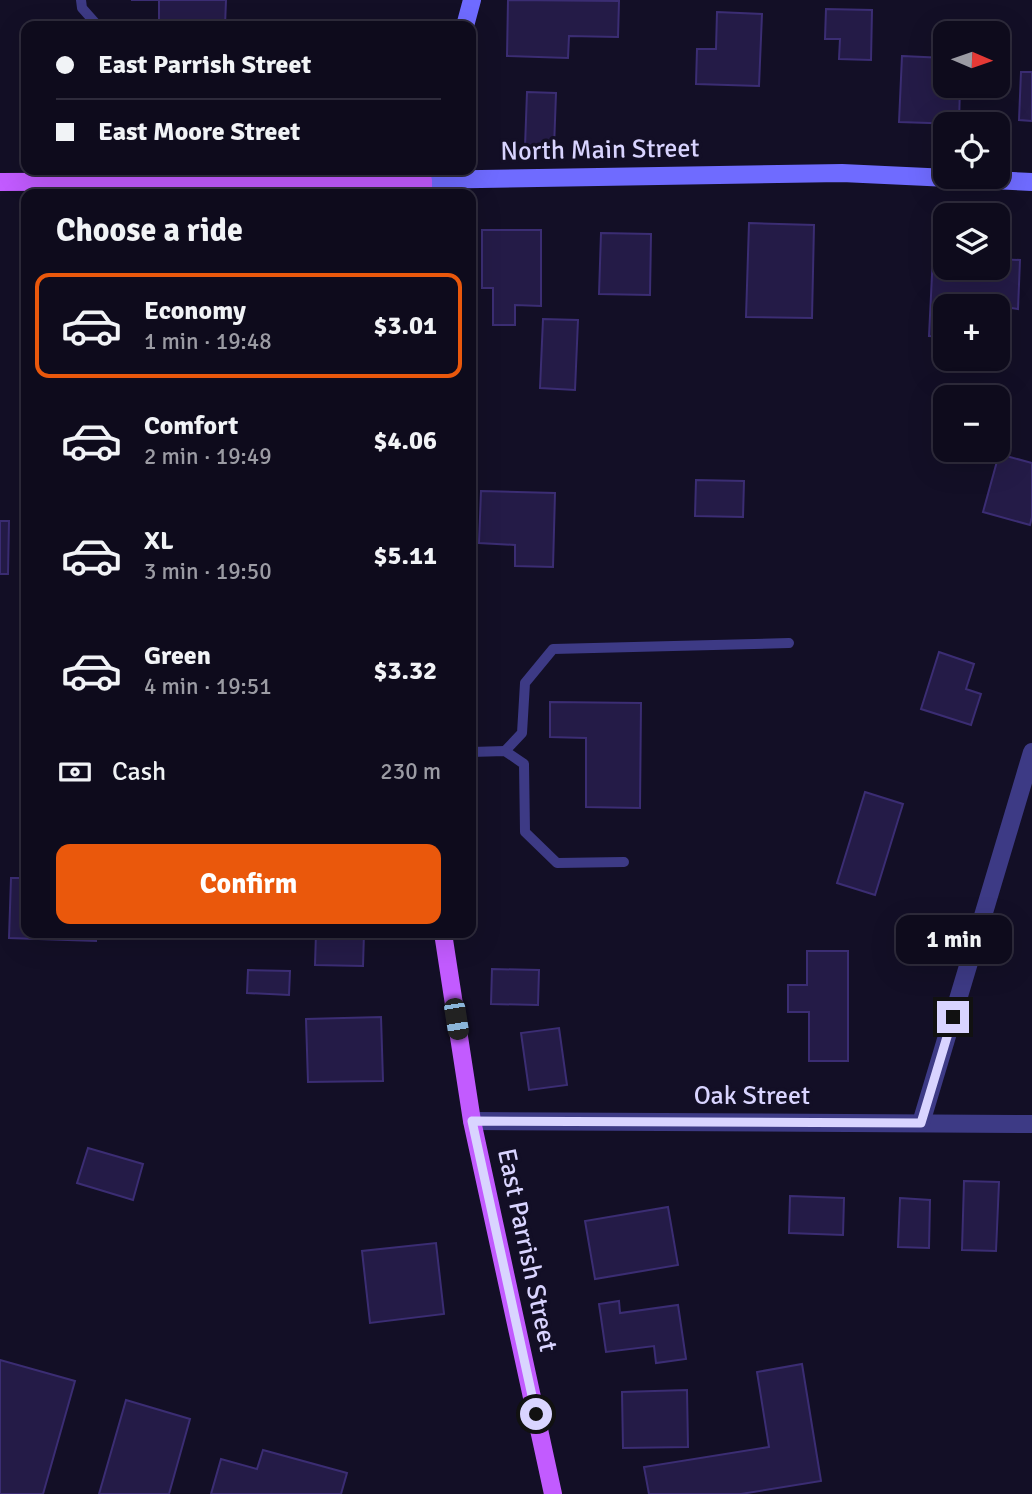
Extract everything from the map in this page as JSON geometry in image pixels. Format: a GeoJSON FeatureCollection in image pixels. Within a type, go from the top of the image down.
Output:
{"type":"FeatureCollection","features":[{"type":"Feature","properties":{"kind":"main road","name":"North Main Street"},"geometry":{"type":"LineString","coordinates":[[0,182],[112,175],[424,181]]}},
{"type":"Feature","properties":{"kind":"main road","name":"East Parrish Street"},"geometry":{"type":"LineString","coordinates":[[444,938],[472,1121],[553,1494]]}},
{"type":"Feature","properties":{"kind":"street"},"geometry":{"type":"LineString","coordinates":[[466,21],[472,0]]}},
{"type":"Feature","properties":{"kind":"street","name":"North Main Street"},"geometry":{"type":"LineString","coordinates":[[424,181],[842,173],[1032,182]]}},
{"type":"Feature","properties":{"kind":"street"},"geometry":{"type":"LineString","coordinates":[[921,1123],[1032,752]]}},
{"type":"Feature","properties":{"kind":"street","name":"Oak Street"},"geometry":{"type":"LineString","coordinates":[[472,1121],[1032,1124]]}},
{"type":"Feature","properties":{"kind":"lane"},"geometry":{"type":"LineString","coordinates":[[81,0],[82,8],[94,21]]}},
{"type":"Feature","properties":{"kind":"lane"},"geometry":{"type":"LineString","coordinates":[[505,751],[523,733],[525,683],[553,649],[789,643]]}},
{"type":"Feature","properties":{"kind":"lane"},"geometry":{"type":"LineString","coordinates":[[476,752],[505,751],[524,764],[525,832],[557,863],[624,862]]}},
{"type":"Feature","properties":{"kind":"building"},"geometry":{"type":"Polygon","coordinates":[[[159,0],[226,0],[225,21],[159,21],[159,0]]]}},
{"type":"Feature","properties":{"kind":"building"},"geometry":{"type":"Polygon","coordinates":[[[508,0],[619,1],[618,37],[569,36],[568,58],[507,56],[508,0]]]}},
{"type":"Feature","properties":{"kind":"building"},"geometry":{"type":"Polygon","coordinates":[[[826,9],[872,10],[871,60],[839,59],[840,39],[825,39],[826,9]]]}},
{"type":"Feature","properties":{"kind":"building"},"geometry":{"type":"Polygon","coordinates":[[[717,12],[762,14],[759,86],[696,84],[697,49],[716,49],[717,12]]]}},
{"type":"Feature","properties":{"kind":"building"},"geometry":{"type":"Polygon","coordinates":[[[902,56],[933,57],[933,98],[960,98],[959,112],[933,112],[933,123],[899,122],[902,56]]]}},
{"type":"Feature","properties":{"kind":"building"},"geometry":{"type":"Polygon","coordinates":[[[1021,72],[1032,72],[1032,121],[1019,120],[1021,72]]]}},
{"type":"Feature","properties":{"kind":"building"},"geometry":{"type":"Polygon","coordinates":[[[527,92],[556,93],[554,148],[525,147],[527,92]]]}},
{"type":"Feature","properties":{"kind":"building"},"geometry":{"type":"Polygon","coordinates":[[[749,223],[814,225],[812,318],[746,317],[749,223]]]}},
{"type":"Feature","properties":{"kind":"building"},"geometry":{"type":"Polygon","coordinates":[[[482,230],[541,230],[541,306],[515,305],[515,325],[493,325],[493,288],[482,288],[482,230]]]}},
{"type":"Feature","properties":{"kind":"building"},"geometry":{"type":"Polygon","coordinates":[[[601,233],[651,234],[650,295],[599,294],[601,233]]]}},
{"type":"Feature","properties":{"kind":"building"},"geometry":{"type":"Polygon","coordinates":[[[933,255],[933,280],[1010,280],[1010,260],[1020,260],[1018,309],[1010,308],[1010,294],[933,294],[933,336],[929,336],[933,255]]]}},
{"type":"Feature","properties":{"kind":"building"},"geometry":{"type":"Polygon","coordinates":[[[543,319],[578,320],[575,390],[540,388],[543,319]]]}},
{"type":"Feature","properties":{"kind":"building"},"geometry":{"type":"Polygon","coordinates":[[[1010,457],[1032,463],[1030,525],[983,512],[997,462],[1010,462],[1010,457]]]}},
{"type":"Feature","properties":{"kind":"building"},"geometry":{"type":"Polygon","coordinates":[[[696,480],[744,481],[743,517],[695,516],[696,480]]]}},
{"type":"Feature","properties":{"kind":"building"},"geometry":{"type":"Polygon","coordinates":[[[481,491],[555,493],[553,567],[515,566],[515,545],[479,543],[481,491]]]}},
{"type":"Feature","properties":{"kind":"building"},"geometry":{"type":"Polygon","coordinates":[[[0,521],[9,521],[8,574],[0,574],[0,521]]]}},
{"type":"Feature","properties":{"kind":"building"},"geometry":{"type":"Polygon","coordinates":[[[939,652],[974,664],[966,689],[981,694],[971,725],[921,709],[939,652]]]}},
{"type":"Feature","properties":{"kind":"building"},"geometry":{"type":"Polygon","coordinates":[[[550,702],[641,703],[640,808],[586,807],[586,738],[550,737],[550,702]]]}},
{"type":"Feature","properties":{"kind":"building"},"geometry":{"type":"Polygon","coordinates":[[[865,792],[903,804],[875,895],[837,883],[865,792]]]}},
{"type":"Feature","properties":{"kind":"building"},"geometry":{"type":"Polygon","coordinates":[[[11,878],[21,878],[21,938],[96,938],[96,941],[9,938],[11,878]]]}},
{"type":"Feature","properties":{"kind":"building"},"geometry":{"type":"Polygon","coordinates":[[[316,938],[364,938],[363,966],[315,965],[316,938]]]}},
{"type":"Feature","properties":{"kind":"building"},"geometry":{"type":"Polygon","coordinates":[[[807,951],[848,951],[848,1061],[809,1061],[809,1012],[788,1012],[788,985],[807,985],[807,951]]]}},
{"type":"Feature","properties":{"kind":"building"},"geometry":{"type":"Polygon","coordinates":[[[492,969],[539,970],[538,1005],[491,1004],[492,969]]]}},
{"type":"Feature","properties":{"kind":"building"},"geometry":{"type":"Polygon","coordinates":[[[248,970],[290,971],[289,995],[247,993],[248,970]]]}},
{"type":"Feature","properties":{"kind":"building"},"geometry":{"type":"Polygon","coordinates":[[[381,1017],[383,1081],[308,1082],[306,1019],[381,1017]]]}},
{"type":"Feature","properties":{"kind":"building"},"geometry":{"type":"Polygon","coordinates":[[[559,1028],[567,1085],[529,1090],[521,1033],[559,1028]]]}},
{"type":"Feature","properties":{"kind":"building"},"geometry":{"type":"Polygon","coordinates":[[[88,1148],[143,1164],[133,1200],[77,1183],[88,1148]]]}},
{"type":"Feature","properties":{"kind":"building"},"geometry":{"type":"Polygon","coordinates":[[[964,1181],[999,1182],[996,1251],[962,1250],[964,1181]]]}},
{"type":"Feature","properties":{"kind":"building"},"geometry":{"type":"Polygon","coordinates":[[[790,1196],[844,1198],[843,1235],[789,1233],[790,1196]]]}},
{"type":"Feature","properties":{"kind":"building"},"geometry":{"type":"Polygon","coordinates":[[[900,1198],[930,1200],[929,1248],[898,1247],[900,1198]]]}},
{"type":"Feature","properties":{"kind":"building"},"geometry":{"type":"Polygon","coordinates":[[[668,1207],[678,1265],[595,1279],[585,1221],[668,1207]]]}},
{"type":"Feature","properties":{"kind":"building"},"geometry":{"type":"Polygon","coordinates":[[[436,1243],[444,1314],[370,1323],[362,1251],[436,1243]]]}},
{"type":"Feature","properties":{"kind":"building"},"geometry":{"type":"Polygon","coordinates":[[[619,1301],[620,1313],[678,1305],[686,1359],[656,1363],[654,1346],[606,1352],[599,1304],[619,1301]]]}},
{"type":"Feature","properties":{"kind":"building"},"geometry":{"type":"Polygon","coordinates":[[[0,1360],[75,1381],[43,1494],[0,1494],[0,1360]]]}},
{"type":"Feature","properties":{"kind":"building"},"geometry":{"type":"Polygon","coordinates":[[[802,1364],[821,1481],[741,1494],[649,1494],[644,1467],[769,1447],[757,1372],[802,1364]]]}},
{"type":"Feature","properties":{"kind":"building"},"geometry":{"type":"Polygon","coordinates":[[[687,1390],[688,1447],[623,1448],[622,1392],[687,1390]]]}},
{"type":"Feature","properties":{"kind":"building"},"geometry":{"type":"Polygon","coordinates":[[[126,1400],[190,1419],[169,1494],[99,1494],[126,1400]]]}},
{"type":"Feature","properties":{"kind":"building"},"geometry":{"type":"Polygon","coordinates":[[[263,1450],[347,1473],[341,1494],[211,1494],[221,1459],[257,1469],[263,1450]]]}},
{"type":"Feature","properties":{"kind":"route"},"geometry":{"type":"LineString","coordinates":[[536,1414],[472,1121],[921,1123],[953,1017]]}}]}
